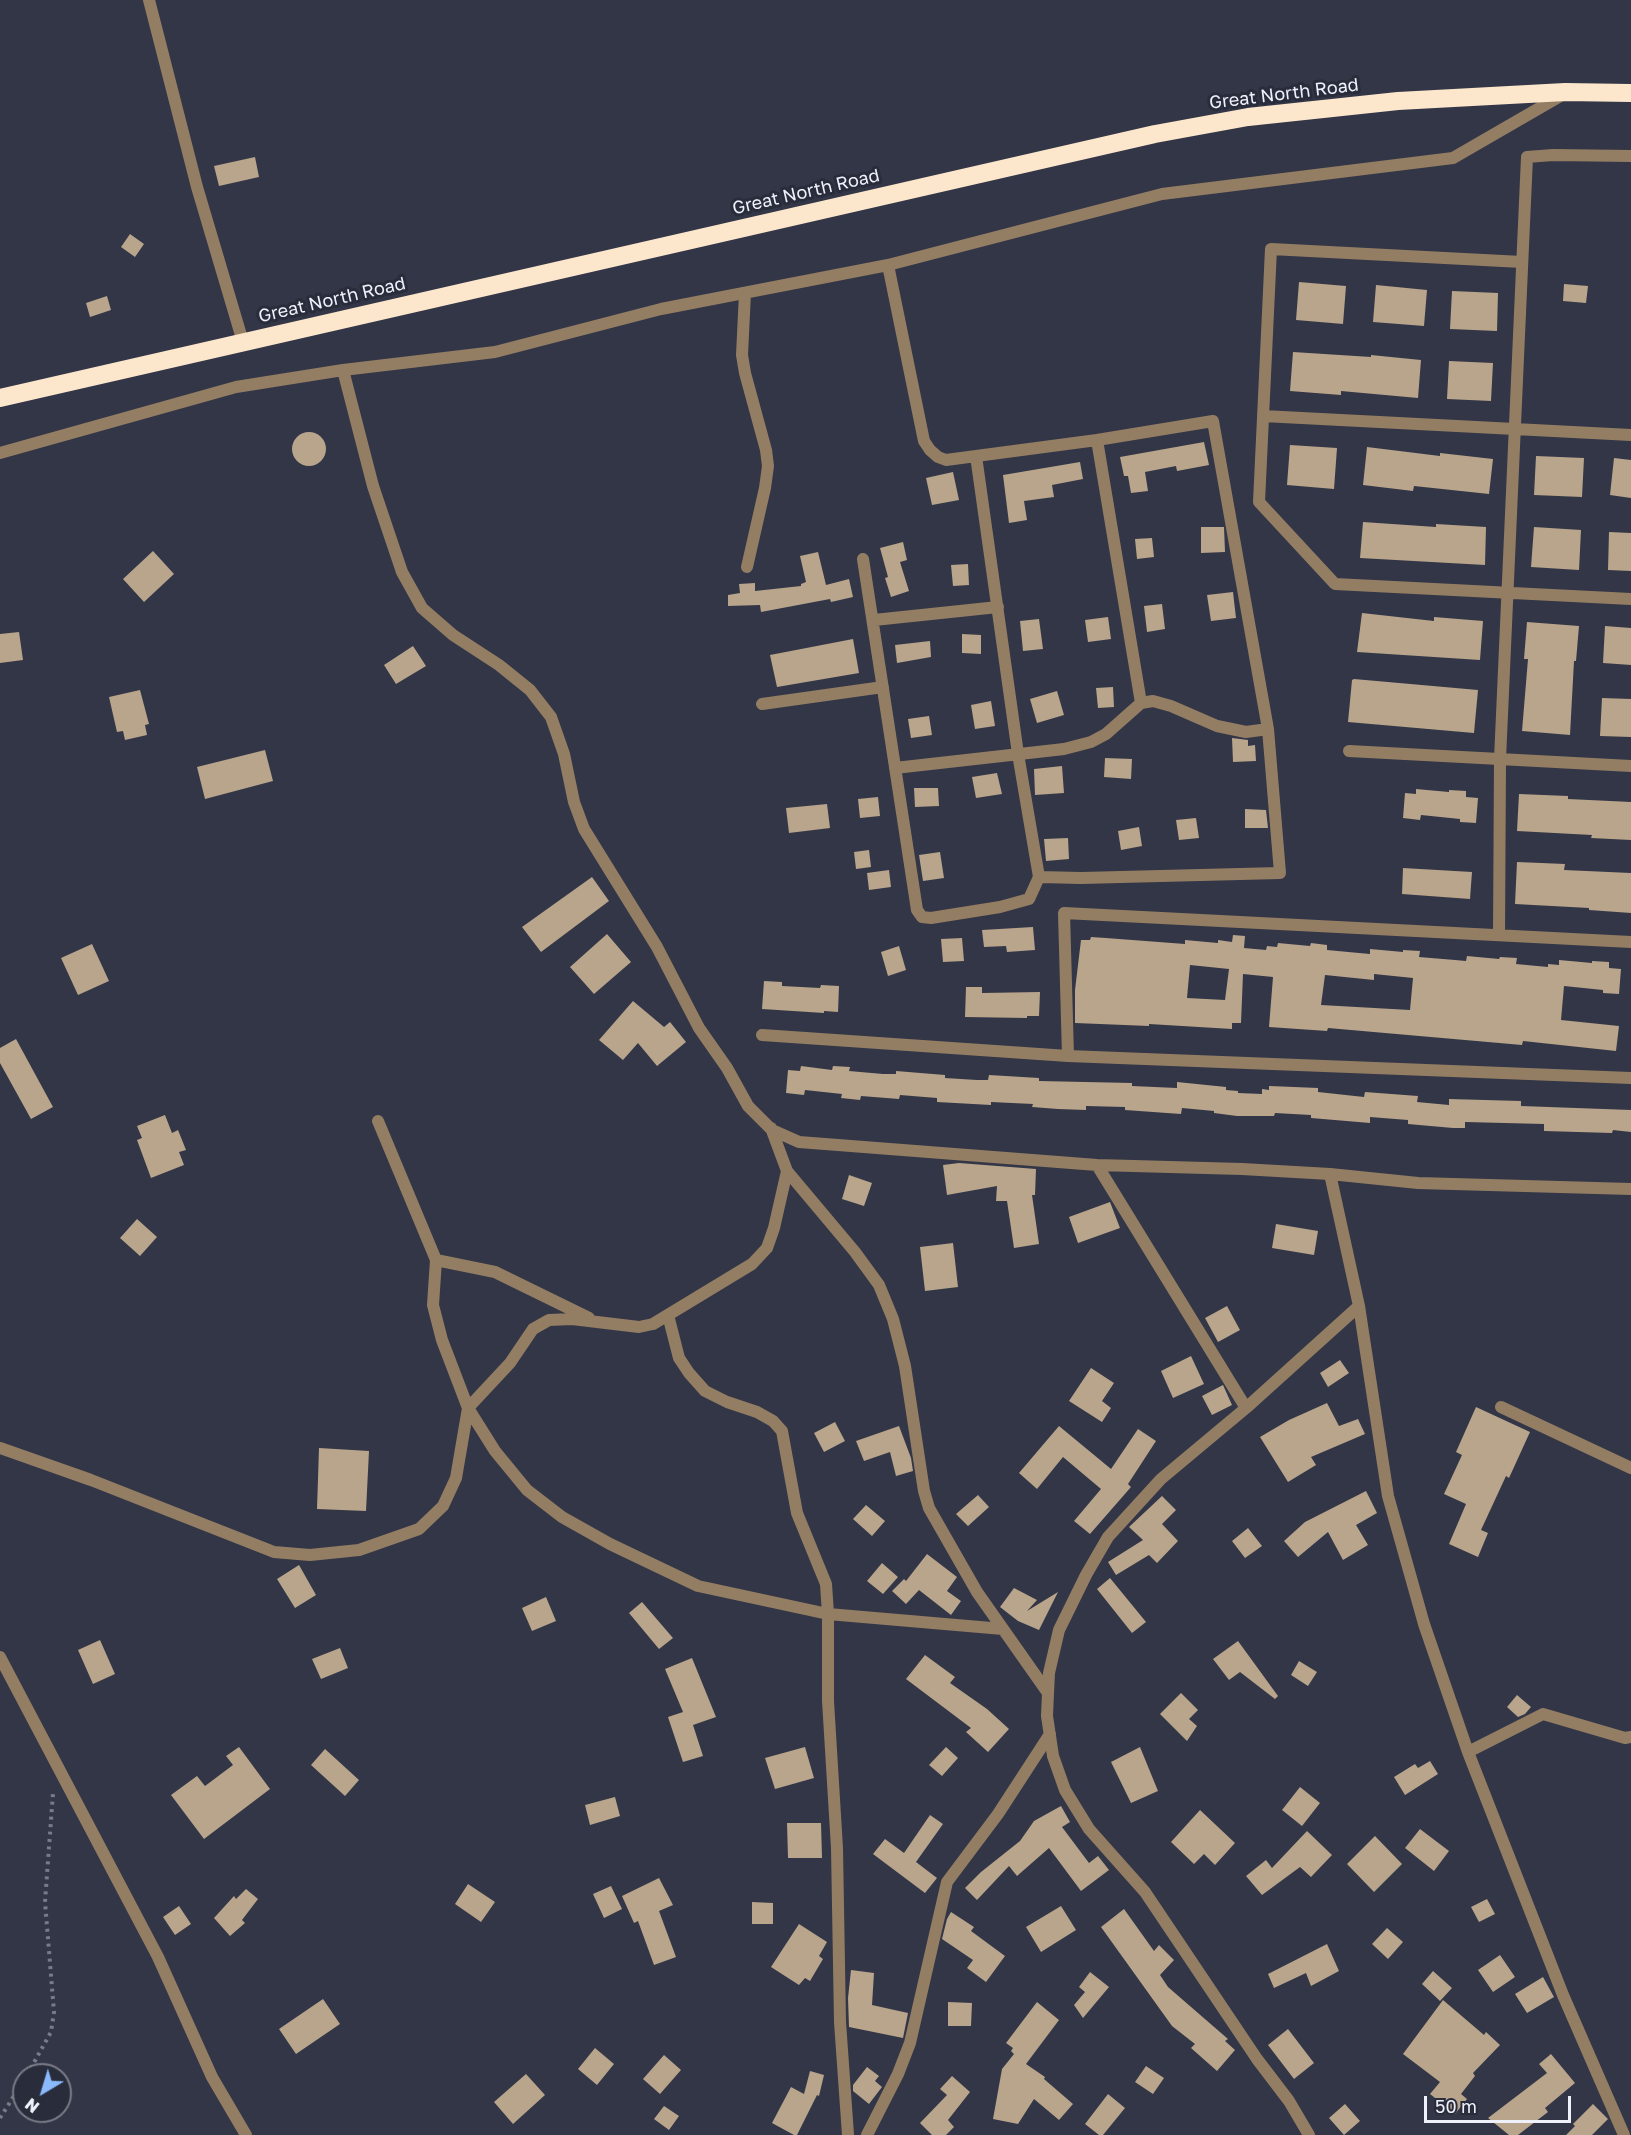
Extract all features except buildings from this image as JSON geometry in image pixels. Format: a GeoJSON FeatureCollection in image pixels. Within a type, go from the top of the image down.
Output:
{"type":"FeatureCollection","features":[{"type":"Feature","properties":{"kind":"highway","name":"Great North Road"},"geometry":{"type":"LineString","coordinates":[[0,398],[1155,134],[1248,117],[1398,101],[1565,93],[1631,93]]}},
{"type":"Feature","properties":{"kind":"street"},"geometry":{"type":"LineString","coordinates":[[149,0],[197,187],[243,342]]}},
{"type":"Feature","properties":{"kind":"street"},"geometry":{"type":"LineString","coordinates":[[0,453],[236,387],[343,370],[495,352],[661,309],[888,265],[1162,194],[1453,158],[1565,93]]}},
{"type":"Feature","properties":{"kind":"street"},"geometry":{"type":"LineString","coordinates":[[1499,935],[1500,759],[1527,157],[1631,156]]}},
{"type":"Feature","properties":{"kind":"street"},"geometry":{"type":"LineString","coordinates":[[1522,262],[1271,249],[1259,502],[1335,584],[1631,599]]}},
{"type":"Feature","properties":{"kind":"street"},"geometry":{"type":"LineString","coordinates":[[888,265],[924,441],[938,457],[946,460],[1097,440],[1213,421],[1268,729],[1280,873],[1039,877]]}},
{"type":"Feature","properties":{"kind":"street"},"geometry":{"type":"LineString","coordinates":[[745,293],[742,355],[768,466],[747,567]]}},
{"type":"Feature","properties":{"kind":"street"},"geometry":{"type":"LineString","coordinates":[[343,370],[373,486],[402,572],[422,608],[453,635],[499,665],[530,690],[551,717],[564,754],[574,802],[584,829],[657,947],[699,1028],[727,1068],[748,1106],[771,1128],[799,1142],[1097,1165],[1242,1169],[1330,1174],[1418,1183],[1631,1189]]}},
{"type":"Feature","properties":{"kind":"street"},"geometry":{"type":"LineString","coordinates":[[1263,416],[1631,435]]}},
{"type":"Feature","properties":{"kind":"street"},"geometry":{"type":"LineString","coordinates":[[1097,440],[1141,703]]}},
{"type":"Feature","properties":{"kind":"street"},"geometry":{"type":"LineString","coordinates":[[863,559],[917,910],[922,917],[931,918],[1000,907],[1029,899],[1039,877],[1018,754],[976,456]]}},
{"type":"Feature","properties":{"kind":"street"},"geometry":{"type":"LineString","coordinates":[[874,620],[998,607]]}},
{"type":"Feature","properties":{"kind":"street"},"geometry":{"type":"LineString","coordinates":[[762,704],[883,687]]}},
{"type":"Feature","properties":{"kind":"street"},"geometry":{"type":"LineString","coordinates":[[895,768],[1064,749],[1091,742],[1106,734],[1141,703],[1153,701],[1172,706],[1217,726],[1246,732],[1268,729]]}},
{"type":"Feature","properties":{"kind":"street"},"geometry":{"type":"LineString","coordinates":[[1348,751],[1631,766]]}},
{"type":"Feature","properties":{"kind":"street"},"geometry":{"type":"LineString","coordinates":[[1068,1056],[1064,913],[1631,942]]}},
{"type":"Feature","properties":{"kind":"street"},"geometry":{"type":"LineString","coordinates":[[762,1035],[1068,1056],[1631,1078]]}},
{"type":"Feature","properties":{"kind":"street"},"geometry":{"type":"LineString","coordinates":[[378,1121],[436,1260],[433,1305],[442,1340],[468,1408],[495,1451],[527,1490],[572,1523],[698,1586],[828,1614],[1003,1629]]}},
{"type":"Feature","properties":{"kind":"street"},"geometry":{"type":"LineString","coordinates":[[771,1128],[787,1172],[855,1252],[879,1285],[893,1319],[904,1366],[924,1491],[929,1508],[977,1592],[1048,1693]]}},
{"type":"Feature","properties":{"kind":"street"},"geometry":{"type":"LineString","coordinates":[[1097,1165],[1246,1408]]}},
{"type":"Feature","properties":{"kind":"street"},"geometry":{"type":"LineString","coordinates":[[0,1448],[91,1480],[274,1552],[310,1555],[359,1550],[418,1529],[443,1506],[456,1478],[468,1408],[510,1363],[533,1329],[549,1320],[572,1319],[639,1327],[653,1324],[752,1264],[767,1248],[787,1172]]}},
{"type":"Feature","properties":{"kind":"street"},"geometry":{"type":"LineString","coordinates":[[1330,1174],[1359,1306],[1388,1496],[1424,1624],[1468,1752],[1563,1995],[1624,2135]]}},
{"type":"Feature","properties":{"kind":"street"},"geometry":{"type":"LineString","coordinates":[[436,1260],[495,1272],[598,1322]]}},
{"type":"Feature","properties":{"kind":"street"},"geometry":{"type":"LineString","coordinates":[[1309,2135],[1289,2102],[1257,2059],[1145,1892],[1089,1828],[1065,1790],[1053,1756],[1047,1716],[1049,1673],[1059,1630],[1108,1537],[1161,1479],[1246,1408],[1359,1306]]}},
{"type":"Feature","properties":{"kind":"street"},"geometry":{"type":"LineString","coordinates":[[668,1315],[679,1358],[688,1373],[705,1391],[727,1402],[758,1412],[773,1420],[782,1431],[797,1513],[826,1584],[828,1701],[837,1848],[840,2022],[848,2135]]}},
{"type":"Feature","properties":{"kind":"street"},"geometry":{"type":"LineString","coordinates":[[1501,1407],[1631,1468]]}},
{"type":"Feature","properties":{"kind":"street"},"geometry":{"type":"LineString","coordinates":[[0,1657],[158,1957],[212,2077],[246,2135]]}},
{"type":"Feature","properties":{"kind":"street"},"geometry":{"type":"LineString","coordinates":[[1468,1752],[1543,1714],[1625,1738],[1631,1737]]}},
{"type":"Feature","properties":{"kind":"street"},"geometry":{"type":"LineString","coordinates":[[867,2135],[898,2074],[910,2043],[947,1882],[998,1814],[1050,1734]]}},
{"type":"Feature","properties":{"kind":"path"},"geometry":{"type":"LineString","coordinates":[[34,2063],[51,2032],[54,2012],[45,1902],[56,1763]]}},
{"type":"Feature","properties":{"kind":"path"},"geometry":{"type":"LineString","coordinates":[[0,2118],[12,2099]]}}]}
